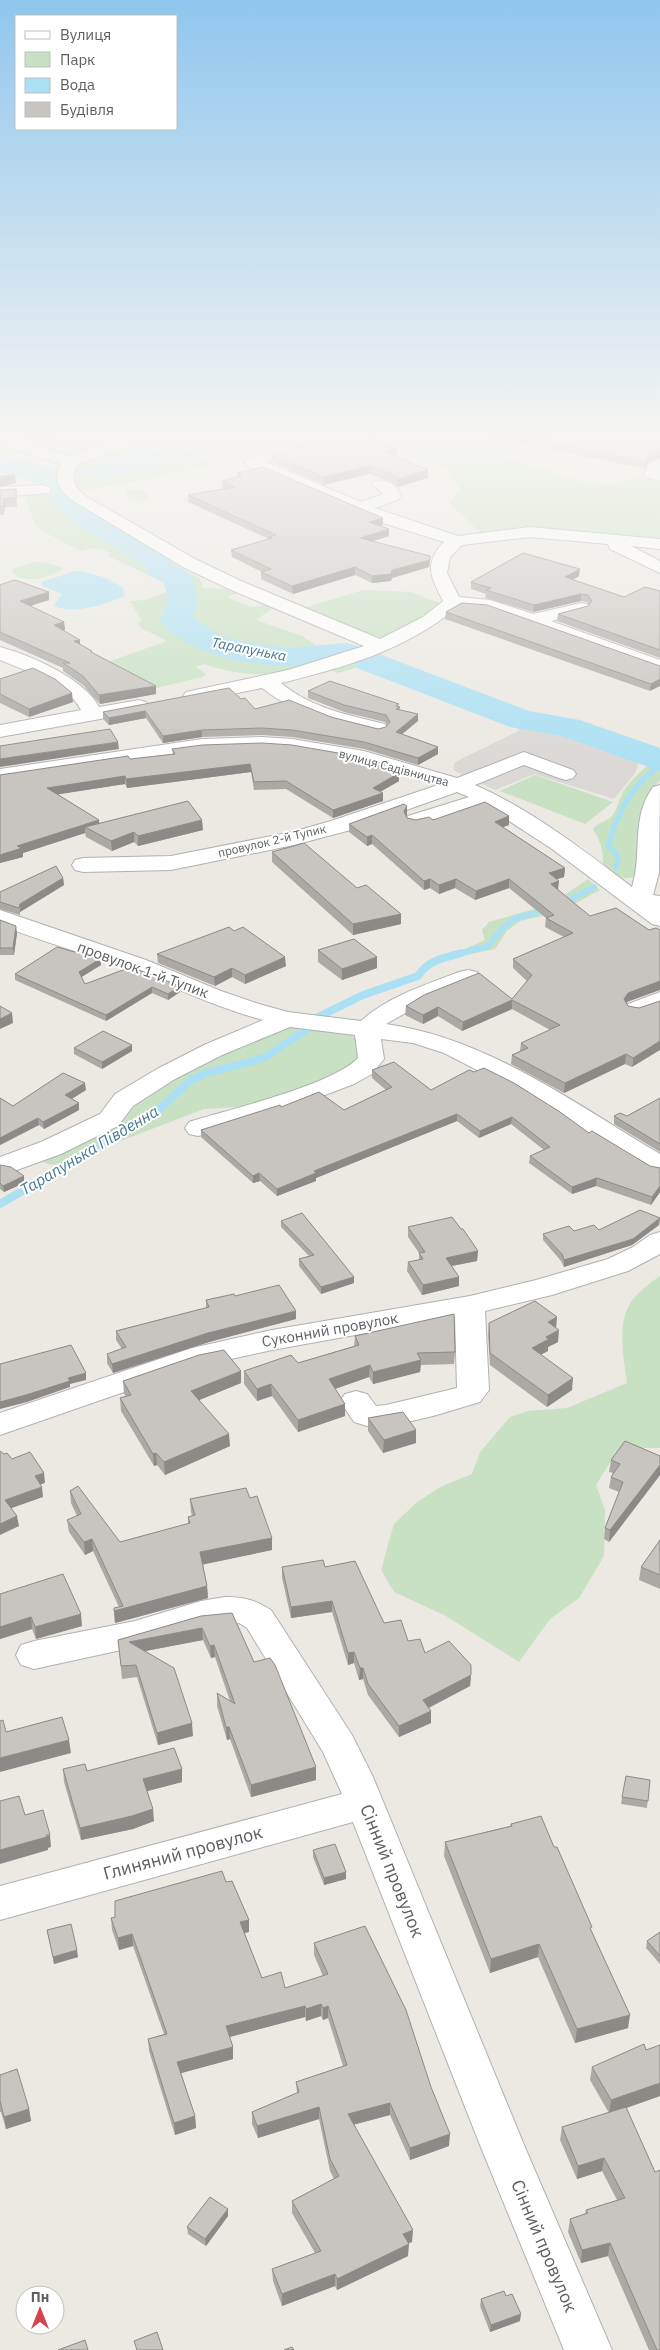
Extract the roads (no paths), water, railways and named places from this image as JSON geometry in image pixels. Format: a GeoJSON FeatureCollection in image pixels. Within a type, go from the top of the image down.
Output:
{"type":"FeatureCollection","features":[{"type":"Feature","properties":{"kind":"street"},"geometry":{"type":"LineString","coordinates":[[161,547],[189,563],[235,585],[380,646]]}},
{"type":"Feature","properties":{"kind":"street"},"geometry":{"type":"LineString","coordinates":[[451,547],[442,556],[438,573],[452,602]]}},
{"type":"Feature","properties":{"kind":"street"},"geometry":{"type":"LineString","coordinates":[[617,547],[660,568]]}},
{"type":"Feature","properties":{"kind":"street"},"geometry":{"type":"LineString","coordinates":[[0,731],[266,682],[307,671],[380,646],[430,620],[444,611],[452,602]]}},
{"type":"Feature","properties":{"kind":"street"},"geometry":{"type":"LineString","coordinates":[[452,602],[490,605],[660,666]]}},
{"type":"Feature","properties":{"kind":"street"},"geometry":{"type":"LineString","coordinates":[[530,620],[581,608]]}},
{"type":"Feature","properties":{"kind":"street"},"geometry":{"type":"LineString","coordinates":[[0,653],[50,676],[82,695],[93,714]]}},
{"type":"Feature","properties":{"kind":"street"},"geometry":{"type":"LineString","coordinates":[[266,682],[285,698],[302,707],[378,728]]}},
{"type":"Feature","properties":{"kind":"street","name":"вулиця Садівництва"},"geometry":{"type":"LineString","coordinates":[[0,775],[170,748],[202,745],[262,743],[308,747],[364,757],[456,784],[488,798],[649,902],[660,919]]}},
{"type":"Feature","properties":{"kind":"street","name":"провулок 2-й Тупик"},"geometry":{"type":"LineString","coordinates":[[83,865],[171,864],[284,840],[384,811],[531,755],[566,774]]}},
{"type":"Feature","properties":{"kind":"street"},"geometry":{"type":"LineString","coordinates":[[649,902],[649,818],[660,791]]}},
{"type":"Feature","properties":{"kind":"street"},"geometry":{"type":"LineString","coordinates":[[416,821],[488,798]]}},
{"type":"Feature","properties":{"kind":"street","name":"провулок 1-й Тупик"},"geometry":{"type":"LineString","coordinates":[[0,917],[48,936],[138,965],[212,996],[287,1019],[367,1029]]}},
{"type":"Feature","properties":{"kind":"street"},"geometry":{"type":"LineString","coordinates":[[367,1029],[378,1018],[393,1008],[468,977]]}},
{"type":"Feature","properties":{"kind":"street"},"geometry":{"type":"LineString","coordinates":[[637,1009],[660,999]]}},
{"type":"Feature","properties":{"kind":"street","name":"провулок 1-й Тупик"},"geometry":{"type":"LineString","coordinates":[[7,1164],[51,1148],[110,1120],[124,1100],[166,1074],[213,1050],[287,1019]]}},
{"type":"Feature","properties":{"kind":"street"},"geometry":{"type":"LineString","coordinates":[[198,1128],[290,1100],[356,1074],[366,1067],[372,1059],[367,1029]]}},
{"type":"Feature","properties":{"kind":"street"},"geometry":{"type":"LineString","coordinates":[[367,1029],[417,1036],[453,1048],[524,1083],[660,1166]]}},
{"type":"Feature","properties":{"kind":"street","name":"Суконний провулок"},"geometry":{"type":"LineString","coordinates":[[0,1424],[192,1358],[281,1339],[470,1305],[590,1275],[632,1259],[660,1241]]}},
{"type":"Feature","properties":{"kind":"street"},"geometry":{"type":"LineString","coordinates":[[356,1401],[366,1415],[373,1417],[407,1411],[469,1395],[473,1390],[470,1305]]}},
{"type":"Feature","properties":{"kind":"street","name":"Сінний провулок"},"geometry":{"type":"LineString","coordinates":[[34,1655],[135,1634],[201,1614],[225,1610],[245,1610],[259,1619],[334,1738],[365,1803],[482,2098],[588,2350]]}},
{"type":"Feature","properties":{"kind":"street","name":"Глиняний провулок"},"geometry":{"type":"LineString","coordinates":[[0,1903],[365,1803]]}},
{"type":"Feature","properties":{"kind":"water"},"geometry":{"type":"Polygon","coordinates":[[[75,571],[94,574],[112,581],[123,588],[125,596],[100,605],[80,609],[55,606],[62,594],[42,586],[41,582],[75,571]]]}},
{"type":"Feature","properties":{"kind":"water"},"geometry":{"type":"Polygon","coordinates":[[[584,728],[638,751],[634,754],[587,739],[577,731],[584,728]]]}},
{"type":"Feature","properties":{"kind":"waterway","name":"Тарапунька"},"geometry":{"type":"LineString","coordinates":[[134,547],[152,557],[161,569],[178,579],[183,599],[176,620],[209,643],[227,648],[289,658],[347,653]]}},
{"type":"Feature","properties":{"kind":"waterway","name":"Тарапунька"},"geometry":{"type":"LineString","coordinates":[[368,661],[522,720],[568,727],[660,760]]}},
{"type":"Feature","properties":{"kind":"waterway","name":"Тарапунька Південна"},"geometry":{"type":"LineString","coordinates":[[616,868],[617,855],[608,846],[611,834],[621,812],[634,791],[660,765]]}},
{"type":"Feature","properties":{"kind":"waterway","name":"Тарапунька Південна"},"geometry":{"type":"LineString","coordinates":[[563,903],[594,887]]}},
{"type":"Feature","properties":{"kind":"waterway","name":"Тарапунька Південна"},"geometry":{"type":"LineString","coordinates":[[456,955],[488,946],[501,930],[514,919],[547,909]]}},
{"type":"Feature","properties":{"kind":"waterway","name":"Тарапунька Південна"},"geometry":{"type":"LineString","coordinates":[[318,1017],[363,995],[418,976],[432,963],[461,953]]}},
{"type":"Feature","properties":{"kind":"waterway","name":"Тарапунька Південна"},"geometry":{"type":"LineString","coordinates":[[0,1204],[153,1115],[191,1080],[207,1073],[264,1058],[308,1029]]}}]}
